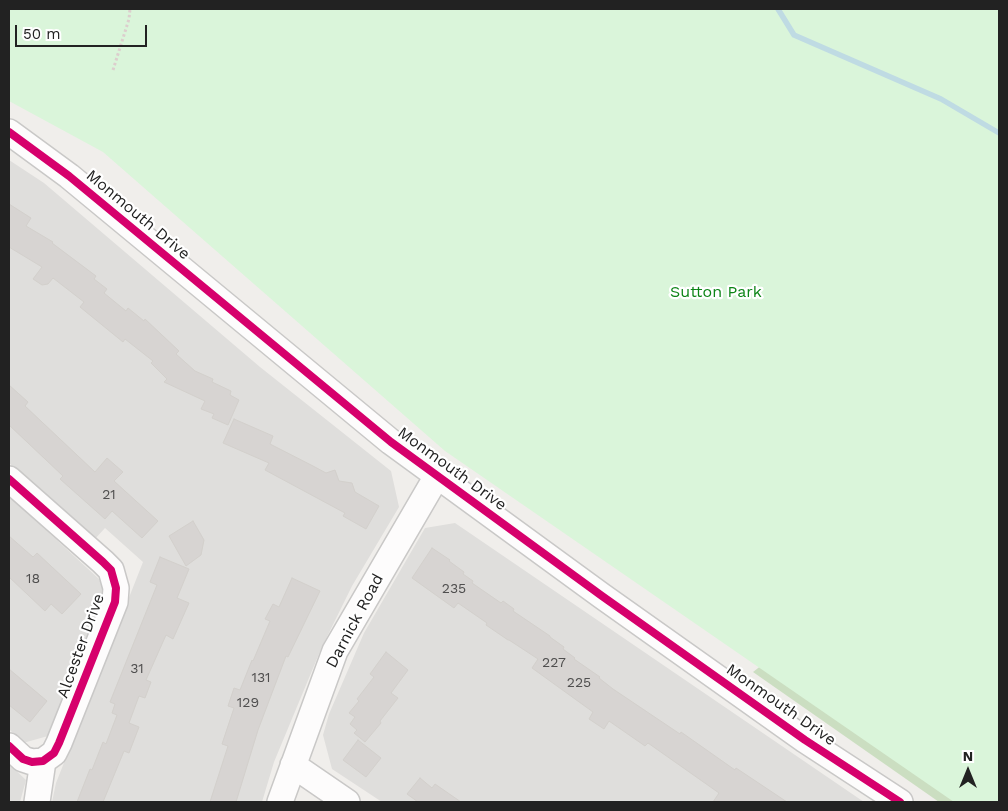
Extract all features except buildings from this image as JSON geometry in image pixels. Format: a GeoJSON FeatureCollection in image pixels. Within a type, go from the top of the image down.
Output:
{"type":"FeatureCollection","features":[{"type":"Feature","properties":{"kind":"street","name":"Monmouth Drive"},"geometry":{"type":"LineString","coordinates":[[9,132],[70,176],[391,442],[594,590],[773,717],[900,802]]}},
{"type":"Feature","properties":{"kind":"street","name":"Darnick Road"},"geometry":{"type":"LineString","coordinates":[[280,802],[335,651],[437,476]]}},
{"type":"Feature","properties":{"kind":"street","name":"Alcester Drive"},"geometry":{"type":"LineString","coordinates":[[9,479],[111,570],[116,588],[115,602],[59,743],[54,754],[43,761]]}},
{"type":"Feature","properties":{"kind":"street"},"geometry":{"type":"LineString","coordinates":[[9,746],[22,759],[32,762],[43,761],[37,802]]}},
{"type":"Feature","properties":{"kind":"street"},"geometry":{"type":"LineString","coordinates":[[293,765],[347,802]]}},
{"type":"Feature","properties":{"kind":"path"},"geometry":{"type":"LineString","coordinates":[[113,70],[130,9]]}},
{"type":"Feature","properties":{"kind":"shaded area"},"geometry":{"type":"Polygon","coordinates":[[[9,160],[44,183],[260,367],[391,471],[399,507],[352,586],[321,649],[274,762],[262,802],[52,802],[56,783],[143,562],[105,528],[94,540],[9,463],[9,160]]]}},
{"type":"Feature","properties":{"kind":"shaded area"},"geometry":{"type":"Polygon","coordinates":[[[9,496],[99,579],[103,589],[101,608],[48,736],[23,743],[9,729],[9,496]]]}},
{"type":"Feature","properties":{"kind":"shaded area"},"geometry":{"type":"Polygon","coordinates":[[[455,523],[864,802],[382,802],[332,769],[323,735],[329,714],[364,633],[425,528],[455,523]]]}},
{"type":"Feature","properties":{"kind":"shaded area"},"geometry":{"type":"Polygon","coordinates":[[[9,764],[26,780],[20,802],[9,802],[9,764]]]}},
{"type":"Feature","properties":{"kind":"green space","name":"Sutton Park"},"geometry":{"type":"Polygon","coordinates":[[[9,9],[999,9],[999,802],[954,802],[445,451],[103,152],[9,101],[9,9]]]}},
{"type":"Feature","properties":{"kind":"green space"},"geometry":{"type":"Polygon","coordinates":[[[771,658],[984,802],[939,802],[753,672],[771,658]]]}},
{"type":"Feature","properties":{"kind":"waterway"},"geometry":{"type":"LineString","coordinates":[[778,9],[794,35],[941,99],[999,133]]}},
{"type":"Feature","properties":{"kind":"cycle path"},"geometry":{"type":"LineString","coordinates":[[9,132],[69,176],[391,442],[602,596],[805,740],[900,802]]}},
{"type":"Feature","properties":{"kind":"cycle path"},"geometry":{"type":"LineString","coordinates":[[9,479],[111,570],[116,588],[115,602],[54,753],[43,761],[32,762],[23,759],[9,746]]}}]}
